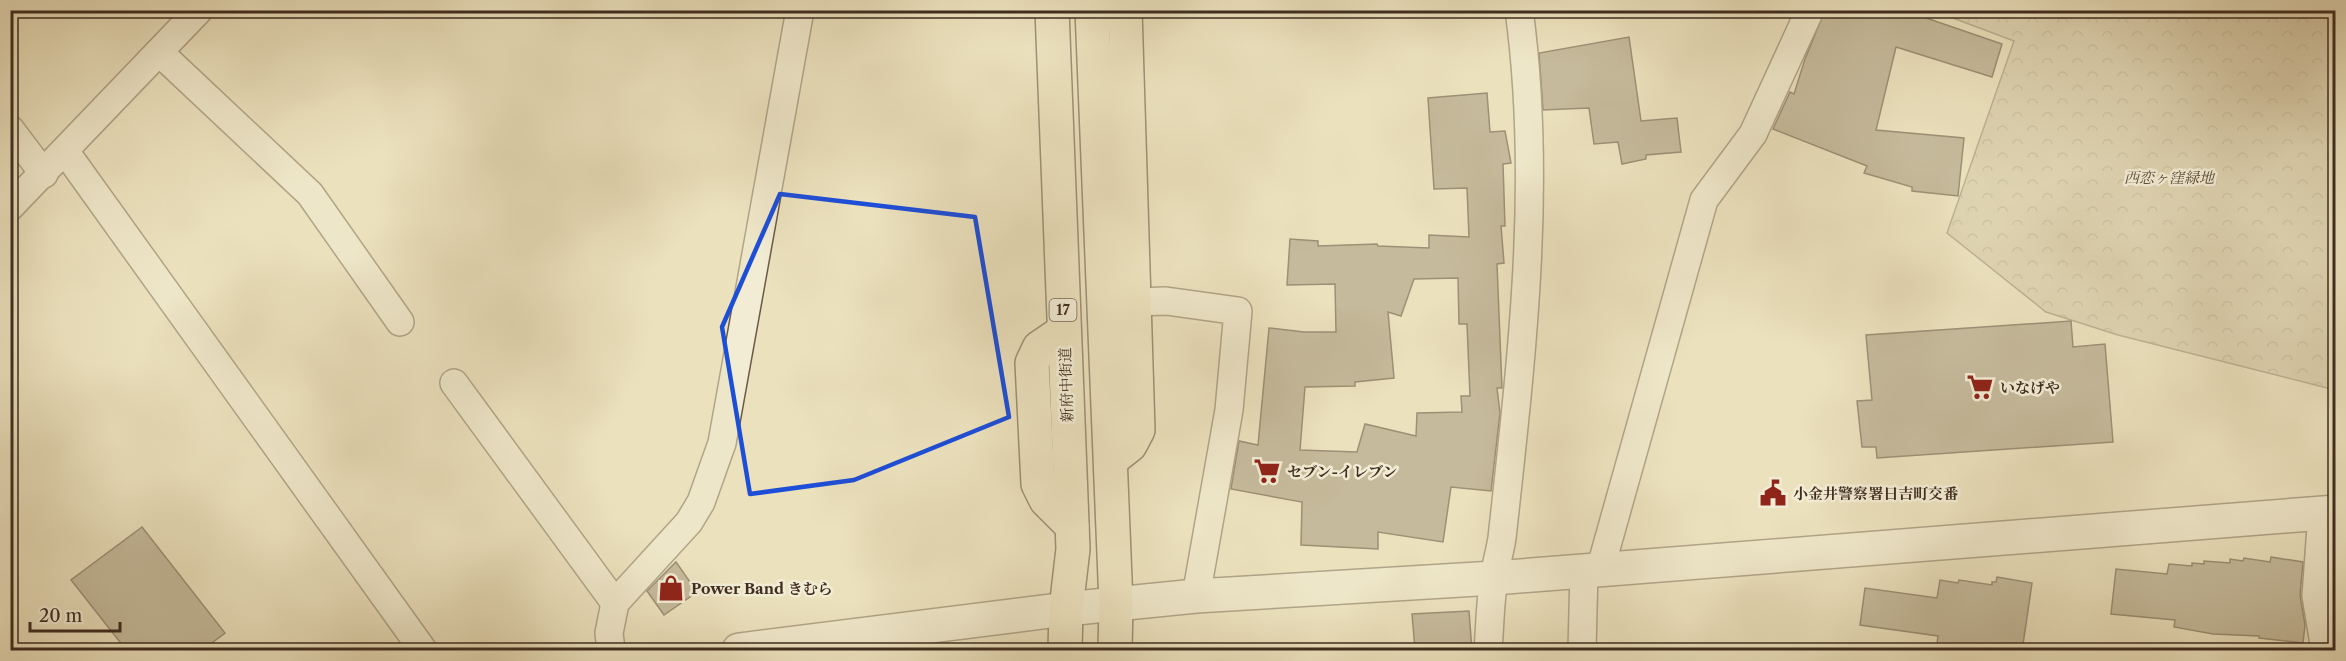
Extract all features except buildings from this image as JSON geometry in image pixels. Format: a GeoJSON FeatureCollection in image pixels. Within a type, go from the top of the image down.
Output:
{"type":"FeatureCollection","features":[{"type":"Feature","properties":{"kind":"main road","name":"新府中街道"},"geometry":{"type":"LineString","coordinates":[[1052,10],[1072,526],[1065,651]]}},
{"type":"Feature","properties":{"kind":"main road"},"geometry":{"type":"LineString","coordinates":[[1092,10],[1111,460],[1116,604],[1115,651]]}},
{"type":"Feature","properties":{"kind":"main road"},"geometry":{"type":"LineString","coordinates":[[1111,460],[1130,445],[1138,429],[1125,10]]}},
{"type":"Feature","properties":{"kind":"main road"},"geometry":{"type":"LineString","coordinates":[[1095,651],[1097,632],[1109,611],[1116,604]]}},
{"type":"Feature","properties":{"kind":"street"},"geometry":{"type":"LineString","coordinates":[[10,207],[199,10]]}},
{"type":"Feature","properties":{"kind":"street"},"geometry":{"type":"LineString","coordinates":[[611,651],[609,633],[615,603],[689,522],[701,502],[722,443],[800,10]]}},
{"type":"Feature","properties":{"kind":"street"},"geometry":{"type":"LineString","coordinates":[[1488,651],[1523,319],[1530,203],[1524,48],[1519,10]]}},
{"type":"Feature","properties":{"kind":"street"},"geometry":{"type":"LineString","coordinates":[[1582,651],[1592,570],[1704,200],[1753,134],[1810,10]]}},
{"type":"Feature","properties":{"kind":"street"},"geometry":{"type":"LineString","coordinates":[[159,52],[310,194],[400,322]]}},
{"type":"Feature","properties":{"kind":"street"},"geometry":{"type":"LineString","coordinates":[[10,129],[44,174]]}},
{"type":"Feature","properties":{"kind":"street"},"geometry":{"type":"LineString","coordinates":[[65,151],[423,651]]}},
{"type":"Feature","properties":{"kind":"street"},"geometry":{"type":"LineString","coordinates":[[1135,302],[1166,302],[1238,311],[1229,410],[1196,596]]}},
{"type":"Feature","properties":{"kind":"street"},"geometry":{"type":"LineString","coordinates":[[454,383],[615,603]]}},
{"type":"Feature","properties":{"kind":"street"},"geometry":{"type":"LineString","coordinates":[[739,651],[1066,609],[1196,596],[1494,578],[2329,512],[2316,596],[2325,651]]}},
{"type":"Feature","properties":{"kind":"highlighted area"},"geometry":{"type":"Polygon","coordinates":[[[780,194],[975,217],[1009,417],[854,480],[750,494],[722,327],[780,194]]]}},
{"type":"Feature","properties":{"kind":"green space","name":"西恋ヶ窪緑地"},"geometry":{"type":"Polygon","coordinates":[[[1947,11],[2335,11],[2335,390],[2118,335],[2046,312],[1947,233],[2014,41],[1945,15],[1947,11]]]}},
{"type":"Feature","properties":{"kind":"place","name":"いなげや"},"geometry":{"type":"Point","coordinates":[1980,387]}},
{"type":"Feature","properties":{"kind":"place","name":"セブン-イレブン"},"geometry":{"type":"Point","coordinates":[1267,471]}},
{"type":"Feature","properties":{"kind":"place","name":"小金井警察署日吉町交番"},"geometry":{"type":"Point","coordinates":[1773,493]}},
{"type":"Feature","properties":{"kind":"place","name":"Power Band きむら"},"geometry":{"type":"Point","coordinates":[671,588]}}]}
